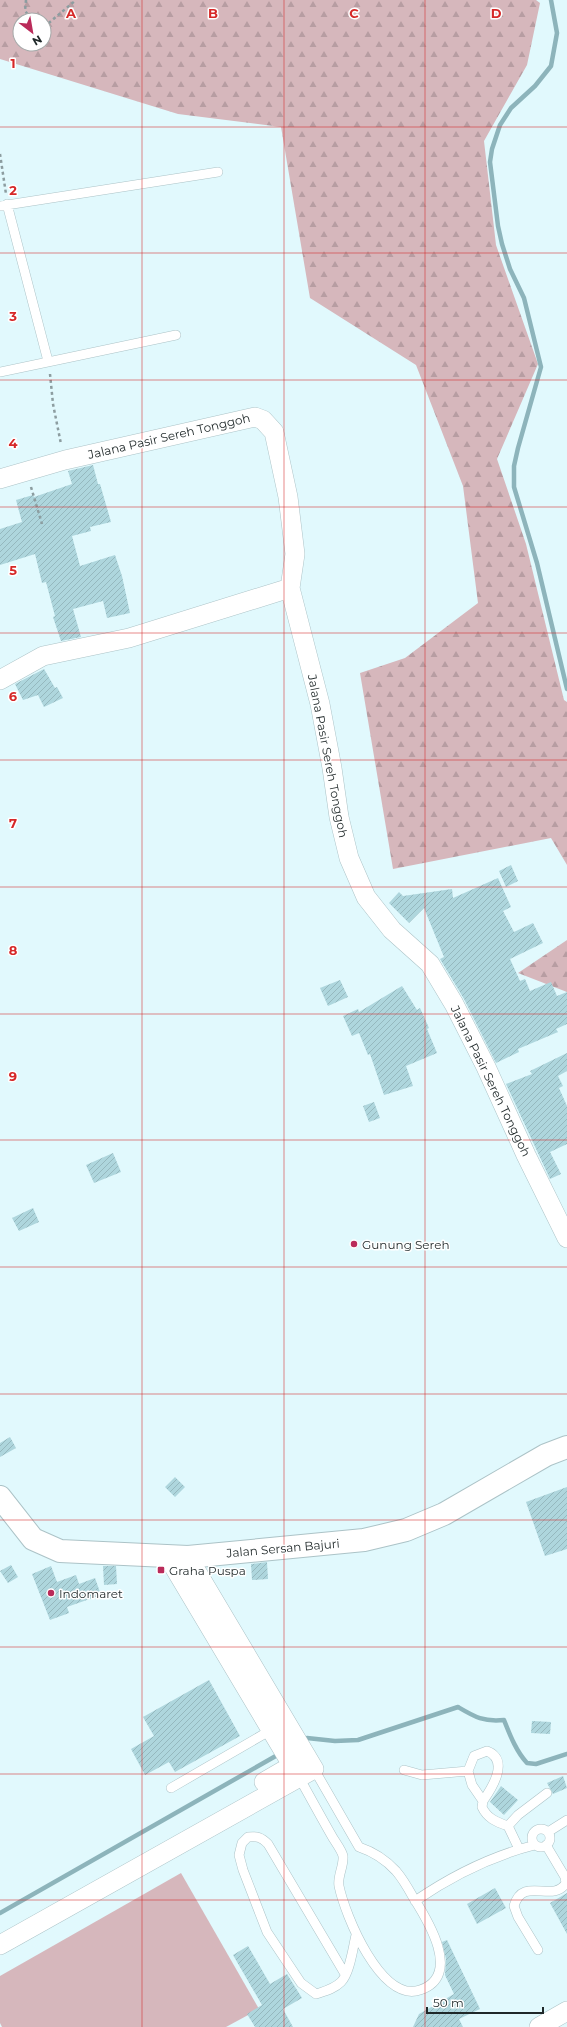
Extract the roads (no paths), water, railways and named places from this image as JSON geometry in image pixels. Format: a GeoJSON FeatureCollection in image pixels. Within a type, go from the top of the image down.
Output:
{"type":"FeatureCollection","features":[{"type":"Feature","properties":{"kind":"main road","name":"Jalan Sersan Bajuri"},"geometry":{"type":"LineString","coordinates":[[0,1497],[33,1539],[60,1551],[178,1557],[364,1540],[406,1530],[444,1514],[546,1455],[567,1447]]}},
{"type":"Feature","properties":{"kind":"street","name":"Jalana Pasir Sereh Tonggoh"},"geometry":{"type":"LineString","coordinates":[[0,479],[65,460],[255,417],[262,420],[274,432],[288,497],[295,554],[290,588],[320,704],[332,768],[339,817],[349,858],[366,897],[392,930],[430,964],[454,1004],[486,1066],[526,1155],[567,1238]]}},
{"type":"Feature","properties":{"kind":"street"},"geometry":{"type":"LineString","coordinates":[[0,680],[43,656],[129,638],[290,588]]}},
{"type":"Feature","properties":{"kind":"street"},"geometry":{"type":"LineString","coordinates":[[178,1557],[271,1730],[303,1767]]}},
{"type":"Feature","properties":{"kind":"street"},"geometry":{"type":"LineString","coordinates":[[178,1557],[303,1767]]}},
{"type":"Feature","properties":{"kind":"street"},"geometry":{"type":"LineString","coordinates":[[0,1931],[303,1767]]}},
{"type":"Feature","properties":{"kind":"street"},"geometry":{"type":"LineString","coordinates":[[0,1945],[303,1767]]}},
{"type":"Feature","properties":{"kind":"street"},"geometry":{"type":"LineString","coordinates":[[539,2027],[567,2011]]}},
{"type":"Feature","properties":{"kind":"lane"},"geometry":{"type":"LineString","coordinates":[[48,361],[4,205],[218,172]]}},
{"type":"Feature","properties":{"kind":"lane"},"geometry":{"type":"LineString","coordinates":[[0,372],[176,335]]}},
{"type":"Feature","properties":{"kind":"lane"},"geometry":{"type":"LineString","coordinates":[[171,1788],[271,1730]]}},
{"type":"Feature","properties":{"kind":"lane"},"geometry":{"type":"LineString","coordinates":[[483,1801],[472,1785],[468,1772],[476,1755],[487,1751],[494,1756],[498,1766],[498,1774],[483,1801],[482,1807],[487,1816],[508,1826],[519,1849]]}},
{"type":"Feature","properties":{"kind":"lane"},"geometry":{"type":"LineString","coordinates":[[303,1767],[359,1847],[374,1853],[397,1872],[433,1930],[441,1961],[436,1979],[420,1990],[404,1991],[384,1977],[369,1958],[356,1934],[338,1885],[343,1856],[303,1767]]}},
{"type":"Feature","properties":{"kind":"lane"},"geometry":{"type":"LineString","coordinates":[[404,1770],[422,1775],[468,1772]]}},
{"type":"Feature","properties":{"kind":"lane"},"geometry":{"type":"LineString","coordinates":[[508,1826],[546,1793]]}},
{"type":"Feature","properties":{"kind":"lane"},"geometry":{"type":"LineString","coordinates":[[548,1832],[567,1820]]}},
{"type":"Feature","properties":{"kind":"lane"},"geometry":{"type":"LineString","coordinates":[[535,1845],[533,1839],[536,1831],[540,1829],[548,1832]]}},
{"type":"Feature","properties":{"kind":"lane"},"geometry":{"type":"LineString","coordinates":[[546,1845],[550,1839],[548,1832]]}},
{"type":"Feature","properties":{"kind":"lane"},"geometry":{"type":"LineString","coordinates":[[345,1974],[268,1844],[263,1839],[248,1837],[242,1843],[239,1855],[242,1870],[267,1932],[301,1983],[316,1994],[331,1990],[342,1981],[345,1974],[350,1962],[356,1934]]}},
{"type":"Feature","properties":{"kind":"lane"},"geometry":{"type":"LineString","coordinates":[[415,1901],[455,1876],[482,1862],[519,1849],[535,1845],[546,1845]]}},
{"type":"Feature","properties":{"kind":"lane"},"geometry":{"type":"LineString","coordinates":[[538,1950],[518,1917],[514,1906],[519,1895],[526,1891],[556,1891],[566,1883],[565,1877],[546,1845]]}},
{"type":"Feature","properties":{"kind":"lane"},"geometry":{"type":"LineString","coordinates":[[343,1856],[359,1847]]}},
{"type":"Feature","properties":{"kind":"waterway"},"geometry":{"type":"LineString","coordinates":[[551,0],[557,33],[551,66],[535,86],[511,108],[500,125],[492,149],[490,162],[498,226],[502,244],[510,269],[524,298],[541,367],[518,448],[514,466],[514,487],[537,563],[567,689]]}},
{"type":"Feature","properties":{"kind":"waterway"},"geometry":{"type":"LineString","coordinates":[[303,1741],[307,1738],[335,1741],[358,1740],[458,1707],[469,1714],[480,1718],[504,1720],[516,1748],[527,1763],[536,1764],[567,1754]]}},
{"type":"Feature","properties":{"kind":"waterway"},"geometry":{"type":"LineString","coordinates":[[0,1913],[281,1753]]}},
{"type":"Feature","properties":{"kind":"place","name":"Gunung Sereh"},"geometry":{"type":"Point","coordinates":[354,1244]}},
{"type":"Feature","properties":{"kind":"place","name":"Graha Puspa"},"geometry":{"type":"Point","coordinates":[161,1570]}},
{"type":"Feature","properties":{"kind":"place","name":"Indomaret"},"geometry":{"type":"Point","coordinates":[51,1593]}}]}
